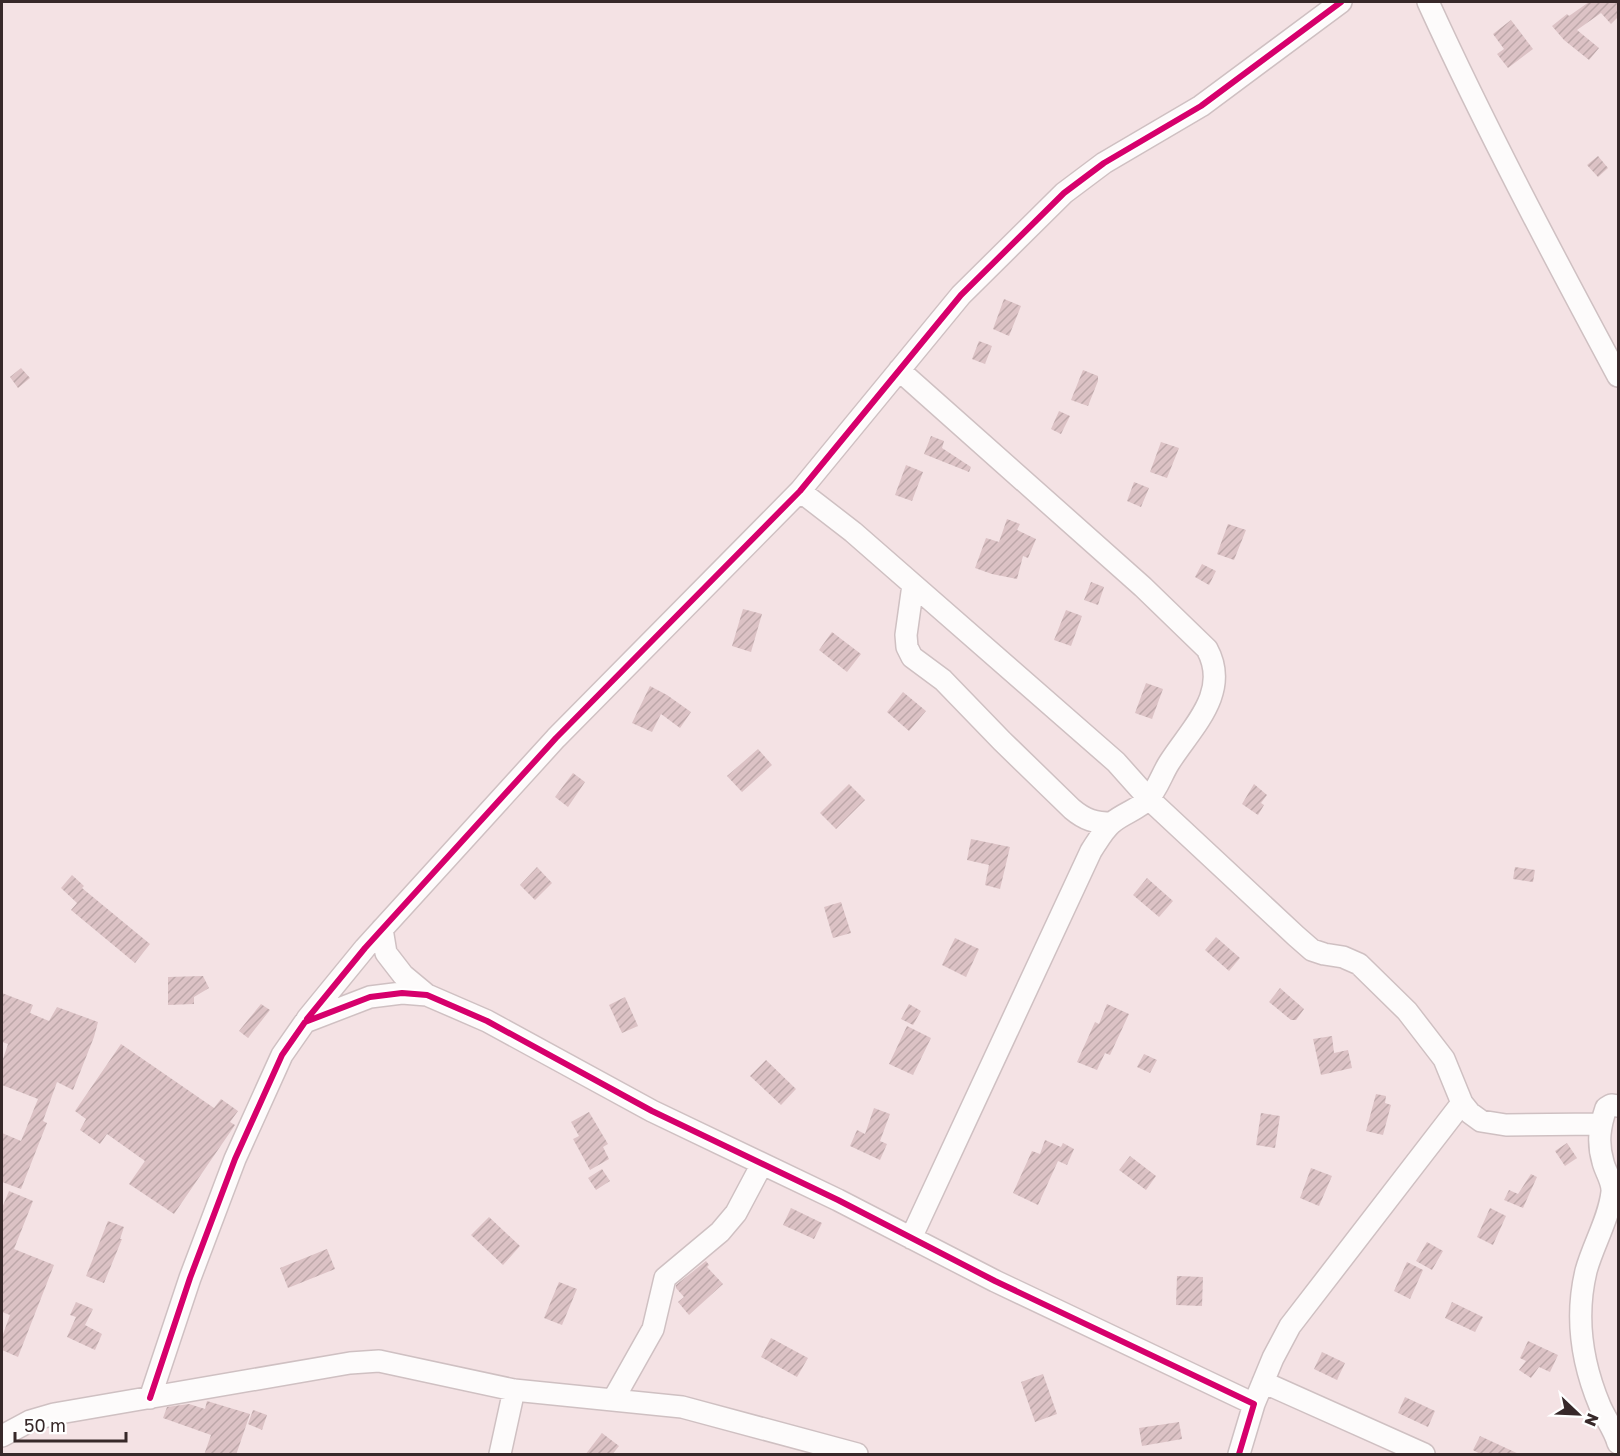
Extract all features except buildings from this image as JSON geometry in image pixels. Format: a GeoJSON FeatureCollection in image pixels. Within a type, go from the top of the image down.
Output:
{"type":"FeatureCollection","features":[{"type":"Feature","properties":{"kind":"street"},"geometry":{"type":"LineString","coordinates":[[150,1398],[190,1278],[235,1159],[282,1055],[305,1022],[382,929],[556,738],[800,491],[961,295],[1064,193],[1104,163],[1201,106],[1341,2]]}},
{"type":"Feature","properties":{"kind":"street"},"geometry":{"type":"LineString","coordinates":[[1428,2],[1467,87],[1618,376]]}},
{"type":"Feature","properties":{"kind":"street"},"geometry":{"type":"LineString","coordinates":[[899,370],[1143,587],[1207,649],[1214,661],[1213,694],[1202,715],[1168,764],[1149,799],[1112,823],[1090,851],[911,1238]]}},
{"type":"Feature","properties":{"kind":"street"},"geometry":{"type":"LineString","coordinates":[[800,491],[853,532],[1116,762],[1149,799],[1237,883],[1312,950],[1343,957],[1359,964],[1407,1011],[1444,1059],[1462,1103],[1470,1113],[1481,1121],[1506,1125],[1601,1124]]}},
{"type":"Feature","properties":{"kind":"street"},"geometry":{"type":"LineString","coordinates":[[913,585],[906,634],[907,647],[912,657],[943,680],[1002,741],[1084,818],[1097,823],[1112,823]]}},
{"type":"Feature","properties":{"kind":"street"},"geometry":{"type":"LineString","coordinates":[[1084,818],[1090,851]]}},
{"type":"Feature","properties":{"kind":"street"},"geometry":{"type":"LineString","coordinates":[[382,929],[386,953],[403,975],[427,995],[487,1021],[652,1110],[995,1281],[1254,1404]]}},
{"type":"Feature","properties":{"kind":"street"},"geometry":{"type":"LineString","coordinates":[[305,1022],[370,997],[402,993],[427,995]]}},
{"type":"Feature","properties":{"kind":"street"},"geometry":{"type":"LineString","coordinates":[[1239,1455],[1254,1404],[1276,1351],[1290,1326],[1462,1103]]}},
{"type":"Feature","properties":{"kind":"street"},"geometry":{"type":"LineString","coordinates":[[1618,1106],[1611,1105],[1606,1108],[1601,1124],[1599,1138],[1602,1161],[1612,1188],[1581,1291],[1582,1341],[1587,1373],[1618,1443]]}},
{"type":"Feature","properties":{"kind":"street"},"geometry":{"type":"LineString","coordinates":[[613,1400],[653,1329],[665,1278],[720,1232],[736,1214],[762,1164]]}},
{"type":"Feature","properties":{"kind":"street"},"geometry":{"type":"LineString","coordinates":[[2,1437],[7,1431],[30,1421],[350,1363],[379,1361],[514,1390],[682,1407],[857,1455]]}},
{"type":"Feature","properties":{"kind":"street"},"geometry":{"type":"LineString","coordinates":[[1263,1382],[1424,1455]]}},
{"type":"Feature","properties":{"kind":"street"},"geometry":{"type":"LineString","coordinates":[[500,1455],[514,1390]]}},
{"type":"Feature","properties":{"kind":"cycle path"},"geometry":{"type":"LineString","coordinates":[[307,1019],[365,948],[556,738],[800,491],[961,295],[1064,193],[1104,163],[1201,106],[1341,2]]}},
{"type":"Feature","properties":{"kind":"cycle path"},"geometry":{"type":"LineString","coordinates":[[150,1398],[190,1278],[235,1159],[282,1055],[305,1022],[370,997],[402,993],[427,995],[487,1021],[652,1111],[838,1200],[995,1281],[1254,1404],[1239,1454]]}}]}
